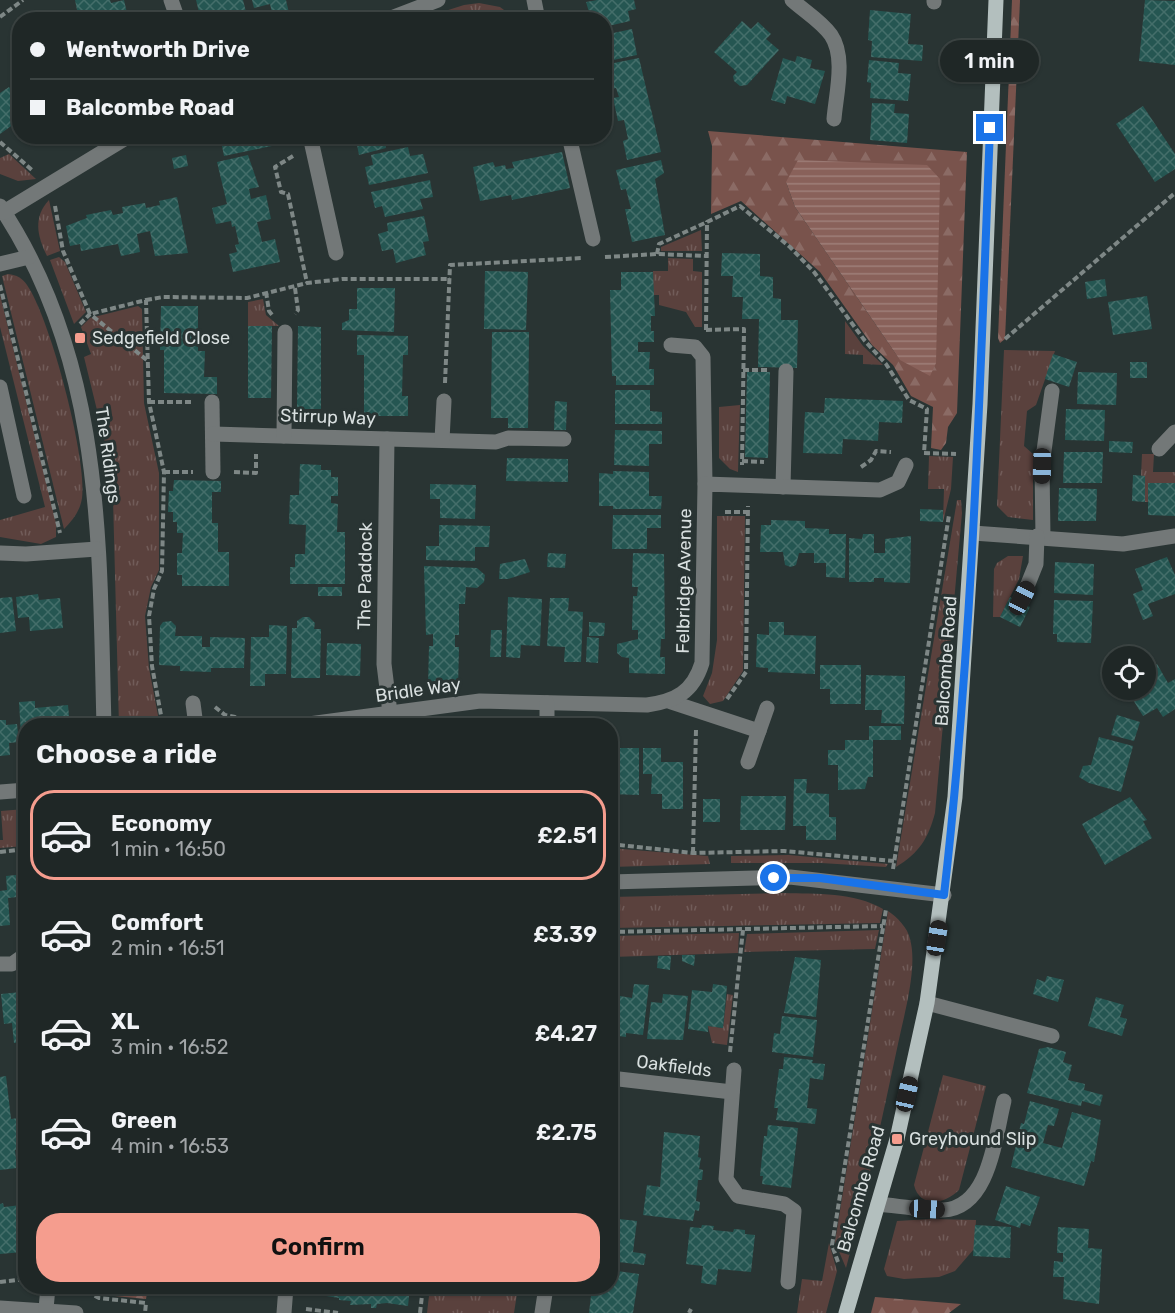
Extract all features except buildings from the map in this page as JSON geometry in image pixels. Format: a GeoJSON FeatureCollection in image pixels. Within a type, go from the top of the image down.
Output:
{"type":"FeatureCollection","features":[{"type":"Feature","properties":{"kind":"main road","name":"Balcombe Road"},"geometry":{"type":"LineString","coordinates":[[846,1313],[897,1139],[927,1003],[944,895],[961,728],[978,453],[996,0]]}},
{"type":"Feature","properties":{"kind":"street"},"geometry":{"type":"LineString","coordinates":[[407,12],[438,0]]}},
{"type":"Feature","properties":{"kind":"street"},"geometry":{"type":"LineString","coordinates":[[792,0],[824,27],[837,46],[834,119]]}},
{"type":"Feature","properties":{"kind":"street"},"geometry":{"type":"LineString","coordinates":[[2,209],[115,144]]}},
{"type":"Feature","properties":{"kind":"street"},"geometry":{"type":"LineString","coordinates":[[312,144],[336,253]]}},
{"type":"Feature","properties":{"kind":"street"},"geometry":{"type":"LineString","coordinates":[[571,144],[592,238]]}},
{"type":"Feature","properties":{"kind":"street","name":"The Ridings"},"geometry":{"type":"LineString","coordinates":[[2,209],[29,257],[54,311],[81,400],[91,451],[96,498],[104,718]]}},
{"type":"Feature","properties":{"kind":"street"},"geometry":{"type":"LineString","coordinates":[[0,264],[29,257]]}},
{"type":"Feature","properties":{"kind":"street"},"geometry":{"type":"LineString","coordinates":[[281,326],[284,436]]}},
{"type":"Feature","properties":{"kind":"street","name":"Felbridge Avenue"},"geometry":{"type":"LineString","coordinates":[[671,345],[695,346],[704,357],[705,484],[702,663],[698,675],[691,684],[671,702]]}},
{"type":"Feature","properties":{"kind":"street"},"geometry":{"type":"LineString","coordinates":[[783,487],[786,371]]}},
{"type":"Feature","properties":{"kind":"street"},"geometry":{"type":"LineString","coordinates":[[0,387],[24,496]]}},
{"type":"Feature","properties":{"kind":"street"},"geometry":{"type":"LineString","coordinates":[[1022,598],[1034,574],[1040,537],[1042,466],[1052,391]]}},
{"type":"Feature","properties":{"kind":"street"},"geometry":{"type":"LineString","coordinates":[[442,440],[444,401]]}},
{"type":"Feature","properties":{"kind":"street"},"geometry":{"type":"LineString","coordinates":[[213,402],[213,472]]}},
{"type":"Feature","properties":{"kind":"street"},"geometry":{"type":"LineString","coordinates":[[1159,449],[1175,432]]}},
{"type":"Feature","properties":{"kind":"street","name":"Stirrup Way"},"geometry":{"type":"LineString","coordinates":[[213,434],[496,442],[508,438],[564,439]]}},
{"type":"Feature","properties":{"kind":"street","name":"The Paddock"},"geometry":{"type":"LineString","coordinates":[[387,439],[384,664],[390,713]]}},
{"type":"Feature","properties":{"kind":"street","name":"Felbridge Avenue"},"geometry":{"type":"LineString","coordinates":[[705,484],[880,489],[898,482],[906,459]]}},
{"type":"Feature","properties":{"kind":"street"},"geometry":{"type":"LineString","coordinates":[[973,533],[1123,544],[1175,536]]}},
{"type":"Feature","properties":{"kind":"street"},"geometry":{"type":"LineString","coordinates":[[0,553],[97,549]]}},
{"type":"Feature","properties":{"kind":"street","name":"Bridle Way"},"geometry":{"type":"LineString","coordinates":[[353,718],[480,701],[547,703]]}},
{"type":"Feature","properties":{"kind":"street"},"geometry":{"type":"LineString","coordinates":[[547,718],[547,703],[648,705],[671,702],[696,708],[759,731]]}},
{"type":"Feature","properties":{"kind":"street"},"geometry":{"type":"LineString","coordinates":[[193,703],[195,718]]}},
{"type":"Feature","properties":{"kind":"street"},"geometry":{"type":"LineString","coordinates":[[748,762],[767,708]]}},
{"type":"Feature","properties":{"kind":"street"},"geometry":{"type":"LineString","coordinates":[[0,792],[18,791]]}},
{"type":"Feature","properties":{"kind":"street"},"geometry":{"type":"LineString","coordinates":[[618,882],[790,877],[944,895]]}},
{"type":"Feature","properties":{"kind":"street"},"geometry":{"type":"LineString","coordinates":[[0,964],[12,964],[18,960]]}},
{"type":"Feature","properties":{"kind":"street"},"geometry":{"type":"LineString","coordinates":[[927,1003],[1052,1036]]}},
{"type":"Feature","properties":{"kind":"street"},"geometry":{"type":"LineString","coordinates":[[734,1064],[726,1179],[738,1196],[790,1207],[795,1211],[788,1282]]}},
{"type":"Feature","properties":{"kind":"street","name":"Oakfields"},"geometry":{"type":"LineString","coordinates":[[618,1079],[732,1092]]}},
{"type":"Feature","properties":{"kind":"street"},"geometry":{"type":"LineString","coordinates":[[878,1204],[945,1210],[963,1205],[975,1196],[983,1180],[1004,1101]]}},
{"type":"Feature","properties":{"kind":"street"},"geometry":{"type":"LineString","coordinates":[[46,1310],[47,1294]]}},
{"type":"Feature","properties":{"kind":"street"},"geometry":{"type":"LineString","coordinates":[[284,1310],[285,1294]]}},
{"type":"Feature","properties":{"kind":"street"},"geometry":{"type":"LineString","coordinates":[[542,1313],[545,1294]]}},
{"type":"Feature","properties":{"kind":"street"},"geometry":{"type":"LineString","coordinates":[[0,1308],[76,1313]]}},
{"type":"Feature","properties":{"kind":"path"},"geometry":{"type":"LineString","coordinates":[[0,17],[23,0]]}},
{"type":"Feature","properties":{"kind":"path"},"geometry":{"type":"LineString","coordinates":[[0,142],[47,184],[63,251],[90,314],[148,361]]}},
{"type":"Feature","properties":{"kind":"path"},"geometry":{"type":"LineString","coordinates":[[296,151],[291,159],[275,167],[281,192],[288,194],[307,283]]}},
{"type":"Feature","properties":{"kind":"path"},"geometry":{"type":"LineString","coordinates":[[1000,343],[1175,193]]}},
{"type":"Feature","properties":{"kind":"path"},"geometry":{"type":"LineString","coordinates":[[657,254],[659,244],[740,206],[790,247],[814,272],[865,341],[886,364],[909,400],[927,409],[924,453]]}},
{"type":"Feature","properties":{"kind":"path"},"geometry":{"type":"LineString","coordinates":[[706,330],[707,222]]}},
{"type":"Feature","properties":{"kind":"path"},"geometry":{"type":"LineString","coordinates":[[601,257],[657,254],[707,256]]}},
{"type":"Feature","properties":{"kind":"path"},"geometry":{"type":"LineString","coordinates":[[444,401],[450,265],[591,257]]}},
{"type":"Feature","properties":{"kind":"path"},"geometry":{"type":"LineString","coordinates":[[90,314],[163,297],[247,298],[307,283],[342,279],[450,279]]}},
{"type":"Feature","properties":{"kind":"path"},"geometry":{"type":"LineString","coordinates":[[0,285],[59,522],[62,551]]}},
{"type":"Feature","properties":{"kind":"path"},"geometry":{"type":"LineString","coordinates":[[267,292],[268,311],[281,326]]}},
{"type":"Feature","properties":{"kind":"path"},"geometry":{"type":"LineString","coordinates":[[146,300],[149,402],[164,472],[162,571],[154,589],[149,616],[152,666],[162,718]]}},
{"type":"Feature","properties":{"kind":"path"},"geometry":{"type":"LineString","coordinates":[[694,330],[744,329],[741,474],[748,486],[746,672],[716,716]]}},
{"type":"Feature","properties":{"kind":"path"},"geometry":{"type":"LineString","coordinates":[[743,370],[764,370]]}},
{"type":"Feature","properties":{"kind":"path"},"geometry":{"type":"LineString","coordinates":[[149,402],[213,402]]}},
{"type":"Feature","properties":{"kind":"path"},"geometry":{"type":"LineString","coordinates":[[858,468],[871,460],[876,451],[906,459],[924,453],[978,453]]}},
{"type":"Feature","properties":{"kind":"path"},"geometry":{"type":"LineString","coordinates":[[742,461],[765,462],[771,468],[783,469]]}},
{"type":"Feature","properties":{"kind":"path"},"geometry":{"type":"LineString","coordinates":[[693,853],[696,708]]}},
{"type":"Feature","properties":{"kind":"path"},"geometry":{"type":"LineString","coordinates":[[618,845],[693,853],[784,851],[894,861]]}},
{"type":"Feature","properties":{"kind":"path"},"geometry":{"type":"LineString","coordinates":[[0,852],[18,850]]}},
{"type":"Feature","properties":{"kind":"path"},"geometry":{"type":"LineString","coordinates":[[618,932],[882,926]]}},
{"type":"Feature","properties":{"kind":"path"},"geometry":{"type":"LineString","coordinates":[[734,1064],[729,1054],[744,930]]}},
{"type":"Feature","properties":{"kind":"path"},"geometry":{"type":"LineString","coordinates":[[0,1282],[18,1280]]}},
{"type":"Feature","properties":{"kind":"path"},"geometry":{"type":"LineString","coordinates":[[92,1294],[99,1298],[146,1303],[145,1313]]}},
{"type":"Feature","properties":{"kind":"path"},"geometry":{"type":"LineString","coordinates":[[420,1313],[422,1294]]}},
{"type":"Feature","properties":{"kind":"path"},"geometry":{"type":"LineString","coordinates":[[284,1310],[338,1313]]}},
{"type":"Feature","properties":{"kind":"green space"},"geometry":{"type":"Polygon","coordinates":[[[1012,0],[1020,0],[1005,339],[1000,343],[998,338],[1012,0]]]}},
{"type":"Feature","properties":{"kind":"green space"},"geometry":{"type":"Polygon","coordinates":[[[479,3],[500,7],[507,12],[442,12],[479,3]]]}},
{"type":"Feature","properties":{"kind":"green space"},"geometry":{"type":"Polygon","coordinates":[[[708,131],[967,152],[957,413],[948,427],[946,443],[941,450],[931,448],[933,407],[911,396],[893,365],[872,345],[820,272],[741,201],[711,214],[712,146],[708,131]],[[786,182],[795,207],[900,360],[786,182]]]}},
{"type":"Feature","properties":{"kind":"green space"},"geometry":{"type":"Polygon","coordinates":[[[9,154],[36,179],[18,181],[0,174],[0,158],[9,154]]]}},
{"type":"Feature","properties":{"kind":"green space"},"geometry":{"type":"Polygon","coordinates":[[[49,200],[60,251],[47,256],[38,227],[41,213],[49,200]]]}},
{"type":"Feature","properties":{"kind":"green space"},"geometry":{"type":"Polygon","coordinates":[[[701,230],[702,251],[661,251],[661,247],[701,230]]]}},
{"type":"Feature","properties":{"kind":"green space"},"geometry":{"type":"Polygon","coordinates":[[[59,257],[65,262],[86,312],[74,324],[50,260],[59,257]]]}},
{"type":"Feature","properties":{"kind":"green space"},"geometry":{"type":"Polygon","coordinates":[[[668,258],[693,259],[693,271],[702,272],[702,327],[695,327],[686,312],[659,305],[659,295],[652,295],[653,271],[668,271],[668,258]]]}},
{"type":"Feature","properties":{"kind":"green space"},"geometry":{"type":"Polygon","coordinates":[[[8,274],[23,280],[36,302],[56,356],[73,422],[79,452],[82,498],[76,515],[64,529],[2,276],[8,274]]]}},
{"type":"Feature","properties":{"kind":"green space"},"geometry":{"type":"Polygon","coordinates":[[[0,295],[56,523],[56,537],[41,544],[0,537],[0,520],[45,507],[0,327],[0,295]]]}},
{"type":"Feature","properties":{"kind":"green space"},"geometry":{"type":"Polygon","coordinates":[[[263,299],[266,315],[279,326],[248,326],[248,302],[263,299]]]}},
{"type":"Feature","properties":{"kind":"green space"},"geometry":{"type":"Polygon","coordinates":[[[138,306],[142,309],[144,403],[159,473],[159,570],[151,587],[145,616],[149,668],[158,718],[119,718],[113,499],[107,451],[84,357],[91,354],[81,327],[90,318],[138,306]]]}},
{"type":"Feature","properties":{"kind":"green space"},"geometry":{"type":"Polygon","coordinates":[[[845,321],[863,346],[883,365],[863,364],[863,355],[845,354],[845,321]]]}},
{"type":"Feature","properties":{"kind":"green space"},"geometry":{"type":"Polygon","coordinates":[[[1004,350],[1055,351],[1036,405],[1027,411],[1024,446],[1033,454],[1033,520],[1008,517],[997,506],[1004,350]]]}},
{"type":"Feature","properties":{"kind":"green space"},"geometry":{"type":"Polygon","coordinates":[[[740,405],[738,472],[730,469],[719,458],[719,407],[740,405]]]}},
{"type":"Feature","properties":{"kind":"green space"},"geometry":{"type":"Polygon","coordinates":[[[1142,454],[1154,454],[1153,472],[1175,472],[1175,483],[1149,483],[1148,502],[1145,502],[1145,476],[1141,476],[1142,454]]]}},
{"type":"Feature","properties":{"kind":"green space"},"geometry":{"type":"Polygon","coordinates":[[[929,456],[953,457],[951,489],[943,522],[944,489],[928,489],[929,456]]]}},
{"type":"Feature","properties":{"kind":"green space"},"geometry":{"type":"Polygon","coordinates":[[[957,500],[961,500],[962,513],[935,813],[929,830],[917,851],[896,867],[957,500]]]}},
{"type":"Feature","properties":{"kind":"green space"},"geometry":{"type":"Polygon","coordinates":[[[717,516],[745,516],[743,671],[723,701],[710,704],[703,696],[712,673],[717,640],[717,516]]]}},
{"type":"Feature","properties":{"kind":"green space"},"geometry":{"type":"Polygon","coordinates":[[[1008,556],[1023,556],[1019,579],[1000,617],[993,617],[994,569],[997,563],[1008,556]]]}},
{"type":"Feature","properties":{"kind":"green space"},"geometry":{"type":"Polygon","coordinates":[[[18,810],[18,847],[0,848],[0,840],[3,840],[1,811],[18,810]]]}},
{"type":"Feature","properties":{"kind":"green space"},"geometry":{"type":"Polygon","coordinates":[[[618,849],[708,856],[710,864],[618,867],[618,849]]]}},
{"type":"Feature","properties":{"kind":"green space"},"geometry":{"type":"Polygon","coordinates":[[[789,855],[888,864],[886,867],[821,863],[731,863],[731,856],[789,855]]]}},
{"type":"Feature","properties":{"kind":"green space"},"geometry":{"type":"Polygon","coordinates":[[[822,894],[860,899],[883,909],[880,923],[618,928],[618,897],[822,894]]]}},
{"type":"Feature","properties":{"kind":"green space"},"geometry":{"type":"Polygon","coordinates":[[[888,911],[902,923],[909,935],[912,950],[911,977],[907,1005],[846,1268],[835,1242],[888,911]]]}},
{"type":"Feature","properties":{"kind":"green space"},"geometry":{"type":"Polygon","coordinates":[[[879,930],[875,949],[744,952],[747,934],[879,930]]]}},
{"type":"Feature","properties":{"kind":"green space"},"geometry":{"type":"Polygon","coordinates":[[[739,933],[738,953],[618,957],[618,936],[739,933]]]}},
{"type":"Feature","properties":{"kind":"green space"},"geometry":{"type":"Polygon","coordinates":[[[727,994],[733,995],[727,1045],[712,1043],[708,1026],[723,1028],[727,994]]]}},
{"type":"Feature","properties":{"kind":"green space"},"geometry":{"type":"Polygon","coordinates":[[[943,1075],[986,1086],[959,1190],[947,1198],[934,1202],[922,1198],[914,1185],[943,1075]]]}},
{"type":"Feature","properties":{"kind":"green space"},"geometry":{"type":"Polygon","coordinates":[[[976,1220],[974,1249],[955,1271],[939,1277],[904,1279],[887,1276],[884,1269],[897,1221],[976,1220]]]}},
{"type":"Feature","properties":{"kind":"green space"},"geometry":{"type":"Polygon","coordinates":[[[829,1243],[837,1271],[826,1313],[797,1313],[802,1279],[822,1281],[829,1243]]]}},
{"type":"Feature","properties":{"kind":"green space"},"geometry":{"type":"Polygon","coordinates":[[[102,1294],[147,1294],[146,1299],[102,1294]]]}},
{"type":"Feature","properties":{"kind":"green space"},"geometry":{"type":"Polygon","coordinates":[[[429,1294],[517,1294],[514,1313],[427,1313],[429,1294]]]}},
{"type":"Feature","properties":{"kind":"green space"},"geometry":{"type":"Polygon","coordinates":[[[875,1297],[961,1304],[949,1313],[871,1313],[875,1297]]]}},
{"type":"Feature","properties":{"kind":"shaded area"},"geometry":{"type":"Polygon","coordinates":[[[798,160],[927,165],[940,179],[936,363],[930,376],[900,360],[795,207],[786,182],[798,160]]]}},
{"type":"Feature","properties":{"kind":"place","name":"Sedgefield Close"},"geometry":{"type":"Point","coordinates":[80,338]}},
{"type":"Feature","properties":{"kind":"place","name":"Greyhound Slip"},"geometry":{"type":"Point","coordinates":[897,1139]}},
{"type":"Feature","properties":{"kind":"route"},"geometry":{"type":"LineString","coordinates":[[774,878],[820,878],[944,895],[955,797],[968,630],[980,404],[990,128]]}}]}
